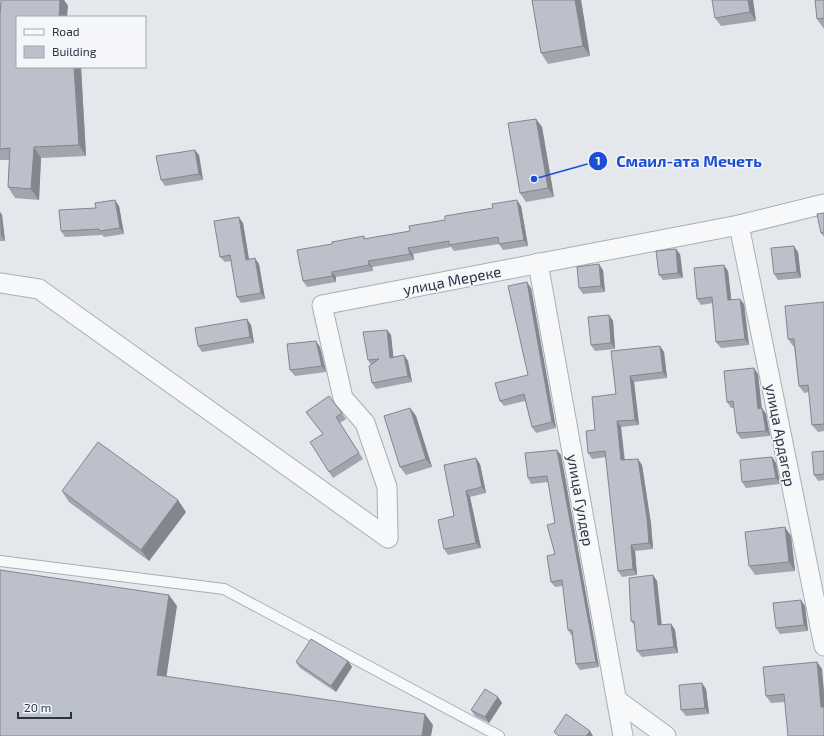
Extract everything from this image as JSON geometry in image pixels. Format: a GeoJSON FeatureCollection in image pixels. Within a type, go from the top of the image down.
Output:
{"type":"FeatureCollection","features":[{"type":"Feature","properties":{"kind":"street","name":"улица Мереке"},"geometry":{"type":"LineString","coordinates":[[0,283],[39,289],[388,538],[387,487],[365,423],[343,398],[322,305],[739,224],[824,204]]}},
{"type":"Feature","properties":{"kind":"street","name":"улица Ардагер"},"geometry":{"type":"LineString","coordinates":[[739,224],[824,646]]}},
{"type":"Feature","properties":{"kind":"street","name":"улица Гулдер"},"geometry":{"type":"LineString","coordinates":[[538,263],[623,736]]}},
{"type":"Feature","properties":{"kind":"street"},"geometry":{"type":"LineString","coordinates":[[617,700],[666,736]]}},
{"type":"Feature","properties":{"kind":"lane"},"geometry":{"type":"LineString","coordinates":[[0,561],[224,589],[499,736]]}},
{"type":"Feature","properties":{"kind":"building"},"geometry":{"type":"Polygon","coordinates":[[[1,0],[60,0],[59,16],[16,16],[16,68],[74,68],[79,145],[34,147],[31,189],[8,187],[10,148],[0,149],[1,0]]]}},
{"type":"Feature","properties":{"kind":"building"},"geometry":{"type":"Polygon","coordinates":[[[532,0],[575,0],[583,46],[541,53],[532,0]]]}},
{"type":"Feature","properties":{"kind":"building"},"geometry":{"type":"Polygon","coordinates":[[[712,0],[748,0],[750,12],[715,18],[712,0]]]}},
{"type":"Feature","properties":{"kind":"building"},"geometry":{"type":"Polygon","coordinates":[[[815,0],[824,0],[824,18],[817,19],[815,0]]]}},
{"type":"Feature","properties":{"kind":"building"},"geometry":{"type":"Polygon","coordinates":[[[536,119],[548,188],[520,193],[508,123],[536,119]]]}},
{"type":"Feature","properties":{"kind":"building"},"geometry":{"type":"Polygon","coordinates":[[[195,150],[199,174],[161,180],[156,156],[195,150]]]}},
{"type":"Feature","properties":{"kind":"building"},"geometry":{"type":"Polygon","coordinates":[[[115,200],[120,228],[100,231],[99,229],[61,231],[59,210],[96,208],[95,203],[115,200]]]}},
{"type":"Feature","properties":{"kind":"building"},"geometry":{"type":"Polygon","coordinates":[[[517,200],[524,240],[499,244],[498,237],[449,245],[449,241],[408,248],[410,254],[368,261],[369,265],[332,272],[332,276],[303,281],[297,250],[332,244],[332,242],[364,236],[364,239],[410,231],[409,226],[445,220],[445,216],[493,208],[492,204],[517,200]]]}},
{"type":"Feature","properties":{"kind":"building"},"geometry":{"type":"Polygon","coordinates":[[[824,213],[824,232],[821,233],[817,214],[824,213]]]}},
{"type":"Feature","properties":{"kind":"building"},"geometry":{"type":"Polygon","coordinates":[[[239,217],[246,260],[255,258],[261,293],[237,297],[230,255],[220,257],[214,221],[239,217]]]}},
{"type":"Feature","properties":{"kind":"building"},"geometry":{"type":"Polygon","coordinates":[[[794,246],[797,272],[774,274],[771,248],[794,246]]]}},
{"type":"Feature","properties":{"kind":"building"},"geometry":{"type":"Polygon","coordinates":[[[676,249],[678,273],[659,275],[656,251],[676,249]]]}},
{"type":"Feature","properties":{"kind":"building"},"geometry":{"type":"Polygon","coordinates":[[[599,264],[601,286],[579,288],[577,267],[599,264]]]}},
{"type":"Feature","properties":{"kind":"building"},"geometry":{"type":"Polygon","coordinates":[[[724,265],[728,300],[740,299],[745,339],[716,342],[712,297],[697,299],[694,268],[724,265]]]}},
{"type":"Feature","properties":{"kind":"building"},"geometry":{"type":"Polygon","coordinates":[[[527,282],[552,422],[532,427],[524,394],[500,401],[495,383],[528,375],[508,286],[527,282]]]}},
{"type":"Feature","properties":{"kind":"building"},"geometry":{"type":"Polygon","coordinates":[[[824,302],[824,424],[812,425],[808,385],[799,386],[794,339],[788,339],[785,306],[824,302]]]}},
{"type":"Feature","properties":{"kind":"building"},"geometry":{"type":"Polygon","coordinates":[[[609,315],[611,343],[591,345],[588,317],[609,315]]]}},
{"type":"Feature","properties":{"kind":"building"},"geometry":{"type":"Polygon","coordinates":[[[247,319],[250,337],[198,346],[195,328],[247,319]]]}},
{"type":"Feature","properties":{"kind":"building"},"geometry":{"type":"Polygon","coordinates":[[[387,330],[390,358],[404,355],[408,376],[372,383],[369,366],[379,359],[368,360],[363,332],[387,330]]]}},
{"type":"Feature","properties":{"kind":"building"},"geometry":{"type":"Polygon","coordinates":[[[316,341],[322,366],[290,370],[287,344],[316,341]]]}},
{"type":"Feature","properties":{"kind":"building"},"geometry":{"type":"Polygon","coordinates":[[[660,346],[663,372],[630,376],[635,420],[617,421],[621,460],[638,459],[647,518],[649,543],[631,545],[633,569],[618,571],[605,451],[588,453],[586,431],[595,430],[592,397],[616,394],[611,351],[660,346]]]}},
{"type":"Feature","properties":{"kind":"building"},"geometry":{"type":"Polygon","coordinates":[[[754,368],[758,409],[762,408],[766,431],[737,433],[733,401],[727,402],[724,371],[754,368]]]}},
{"type":"Feature","properties":{"kind":"building"},"geometry":{"type":"Polygon","coordinates":[[[329,396],[342,413],[336,417],[359,453],[329,472],[310,442],[323,434],[306,412],[329,396]]]}},
{"type":"Feature","properties":{"kind":"building"},"geometry":{"type":"Polygon","coordinates":[[[410,408],[426,459],[400,467],[384,416],[410,408]]]}},
{"type":"Feature","properties":{"kind":"building"},"geometry":{"type":"Polygon","coordinates":[[[98,442],[178,500],[141,550],[62,491],[98,442]]]}},
{"type":"Feature","properties":{"kind":"building"},"geometry":{"type":"Polygon","coordinates":[[[557,450],[596,662],[576,664],[572,630],[568,630],[562,580],[551,582],[547,556],[555,554],[547,525],[555,523],[547,476],[528,478],[525,453],[557,450]]]}},
{"type":"Feature","properties":{"kind":"building"},"geometry":{"type":"Polygon","coordinates":[[[824,451],[824,474],[814,475],[812,452],[824,451]]]}},
{"type":"Feature","properties":{"kind":"building"},"geometry":{"type":"Polygon","coordinates":[[[772,457],[776,478],[742,482],[740,460],[772,457]]]}},
{"type":"Feature","properties":{"kind":"building"},"geometry":{"type":"Polygon","coordinates":[[[476,458],[482,487],[466,491],[476,543],[444,549],[438,520],[454,516],[444,465],[476,458]]]}},
{"type":"Feature","properties":{"kind":"building"},"geometry":{"type":"Polygon","coordinates":[[[785,527],[789,562],[749,566],[745,532],[785,527]]]}},
{"type":"Feature","properties":{"kind":"building"},"geometry":{"type":"Polygon","coordinates":[[[0,570],[169,595],[157,675],[425,714],[422,736],[0,736],[0,570]]]}},
{"type":"Feature","properties":{"kind":"building"},"geometry":{"type":"Polygon","coordinates":[[[653,575],[658,625],[671,624],[674,647],[637,651],[634,621],[631,621],[629,578],[653,575]]]}},
{"type":"Feature","properties":{"kind":"building"},"geometry":{"type":"Polygon","coordinates":[[[801,600],[804,625],[776,628],[773,603],[801,600]]]}},
{"type":"Feature","properties":{"kind":"building"},"geometry":{"type":"Polygon","coordinates":[[[311,639],[348,661],[331,686],[296,662],[311,639]]]}},
{"type":"Feature","properties":{"kind":"building"},"geometry":{"type":"Polygon","coordinates":[[[817,662],[821,707],[824,707],[824,736],[788,736],[784,694],[766,696],[763,667],[817,662]]]}},
{"type":"Feature","properties":{"kind":"building"},"geometry":{"type":"Polygon","coordinates":[[[702,683],[705,708],[681,710],[679,685],[702,683]]]}},
{"type":"Feature","properties":{"kind":"building"},"geometry":{"type":"Polygon","coordinates":[[[485,689],[498,697],[485,717],[471,710],[485,689]]]}},
{"type":"Feature","properties":{"kind":"building"},"geometry":{"type":"Polygon","coordinates":[[[566,714],[590,731],[586,736],[559,736],[554,732],[566,714]]]}},
{"type":"Feature","properties":{"kind":"place","name":"Смаил-ата Мечеть"},"geometry":{"type":"Point","coordinates":[534,179]}}]}
